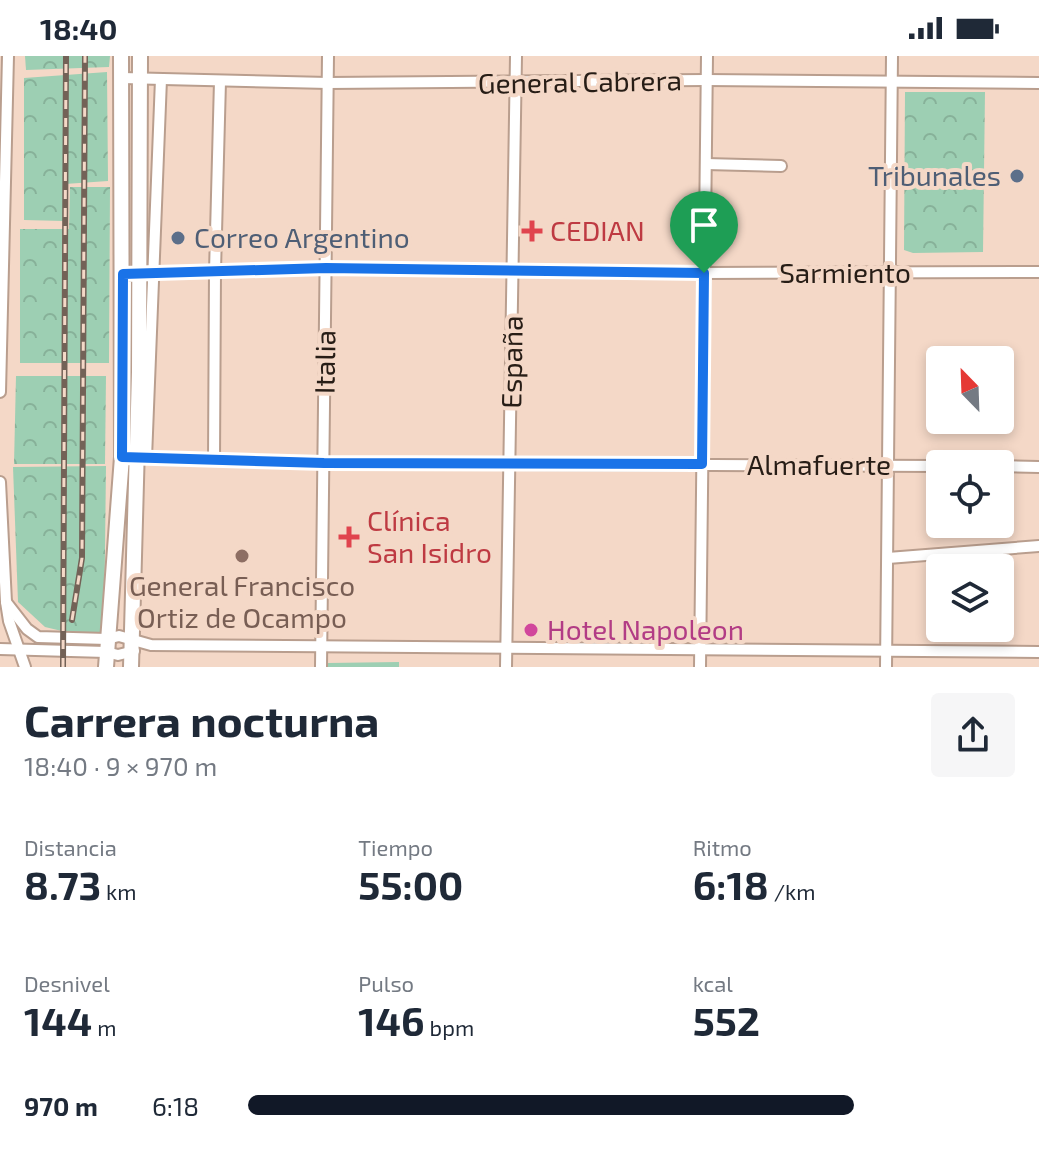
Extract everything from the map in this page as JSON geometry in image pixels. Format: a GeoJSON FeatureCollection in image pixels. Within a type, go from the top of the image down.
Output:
{"type":"FeatureCollection","features":[{"type":"Feature","properties":{"kind":"main road"},"geometry":{"type":"LineString","coordinates":[[121,56],[138,274]]}},
{"type":"Feature","properties":{"kind":"main road"},"geometry":{"type":"LineString","coordinates":[[132,653],[134,458],[139,372],[140,56]]}},
{"type":"Feature","properties":{"kind":"main road"},"geometry":{"type":"LineString","coordinates":[[106,652],[134,458]]}},
{"type":"Feature","properties":{"kind":"street"},"geometry":{"type":"LineString","coordinates":[[0,392],[4,77],[8,56]]}},
{"type":"Feature","properties":{"kind":"street","name":"Italia"},"geometry":{"type":"LineString","coordinates":[[321,667],[328,56]]}},
{"type":"Feature","properties":{"kind":"street","name":"España"},"geometry":{"type":"LineString","coordinates":[[506,667],[516,56]]}},
{"type":"Feature","properties":{"kind":"street"},"geometry":{"type":"LineString","coordinates":[[700,667],[707,56]]}},
{"type":"Feature","properties":{"kind":"street"},"geometry":{"type":"LineString","coordinates":[[886,667],[892,56]]}},
{"type":"Feature","properties":{"kind":"street","name":"General Cabrera"},"geometry":{"type":"LineString","coordinates":[[122,78],[328,83],[706,80],[1039,83]]}},
{"type":"Feature","properties":{"kind":"street"},"geometry":{"type":"LineString","coordinates":[[138,274],[161,79]]}},
{"type":"Feature","properties":{"kind":"street"},"geometry":{"type":"LineString","coordinates":[[214,460],[220,81]]}},
{"type":"Feature","properties":{"kind":"street"},"geometry":{"type":"LineString","coordinates":[[706,164],[781,166]]}},
{"type":"Feature","properties":{"kind":"street","name":"Sarmiento"},"geometry":{"type":"LineString","coordinates":[[138,274],[326,268],[704,273],[1039,272]]}},
{"type":"Feature","properties":{"kind":"street","name":"Almafuerte"},"geometry":{"type":"LineString","coordinates":[[134,458],[324,463],[926,466]]}},
{"type":"Feature","properties":{"kind":"street"},"geometry":{"type":"LineString","coordinates":[[1014,466],[1039,467]]}},
{"type":"Feature","properties":{"kind":"street"},"geometry":{"type":"LineString","coordinates":[[0,482],[6,602],[9,621],[25,667]]}},
{"type":"Feature","properties":{"kind":"street"},"geometry":{"type":"LineString","coordinates":[[888,558],[1039,546]]}},
{"type":"Feature","properties":{"kind":"street"},"geometry":{"type":"LineString","coordinates":[[6,602],[27,629],[38,637],[118,655],[151,645],[1039,652]]}},
{"type":"Feature","properties":{"kind":"street"},"geometry":{"type":"LineString","coordinates":[[106,652],[119,636],[132,653]]}},
{"type":"Feature","properties":{"kind":"street"},"geometry":{"type":"LineString","coordinates":[[0,649],[106,652]]}},
{"type":"Feature","properties":{"kind":"green space"},"geometry":{"type":"Polygon","coordinates":[[[25,56],[110,56],[109,67],[26,70],[25,56]]]}},
{"type":"Feature","properties":{"kind":"green space"},"geometry":{"type":"Polygon","coordinates":[[[107,72],[108,181],[65,184],[64,221],[24,220],[24,78],[107,72]]]}},
{"type":"Feature","properties":{"kind":"green space"},"geometry":{"type":"Polygon","coordinates":[[[905,92],[985,92],[983,252],[913,253],[904,250],[905,92]]]}},
{"type":"Feature","properties":{"kind":"green space"},"geometry":{"type":"Polygon","coordinates":[[[70,187],[110,187],[109,363],[20,363],[20,229],[69,229],[70,187]]]}},
{"type":"Feature","properties":{"kind":"green space"},"geometry":{"type":"Polygon","coordinates":[[[16,376],[106,376],[105,464],[14,464],[16,376]]]}},
{"type":"Feature","properties":{"kind":"green space"},"geometry":{"type":"Polygon","coordinates":[[[106,466],[104,633],[66,632],[45,627],[18,602],[13,467],[106,466]]]}},
{"type":"Feature","properties":{"kind":"green space"},"geometry":{"type":"Polygon","coordinates":[[[399,662],[399,667],[327,667],[327,663],[399,662]]]}},
{"type":"Feature","properties":{"kind":"railway"},"geometry":{"type":"LineString","coordinates":[[63,667],[66,56]]}},
{"type":"Feature","properties":{"kind":"railway"},"geometry":{"type":"LineString","coordinates":[[72,620],[82,558],[85,56]]}},
{"type":"Feature","properties":{"kind":"place","name":"Tribunales"},"geometry":{"type":"Point","coordinates":[1017,176]}},
{"type":"Feature","properties":{"kind":"place","name":"CEDIAN"},"geometry":{"type":"Point","coordinates":[532,231]}},
{"type":"Feature","properties":{"kind":"place","name":"Correo Argentino"},"geometry":{"type":"Point","coordinates":[178,238]}},
{"type":"Feature","properties":{"kind":"place","name":"Clínica San Isidro"},"geometry":{"type":"Point","coordinates":[349,537]}},
{"type":"Feature","properties":{"kind":"place","name":"General Francisco Ortiz de Ocampo"},"geometry":{"type":"Point","coordinates":[242,556]}},
{"type":"Feature","properties":{"kind":"place","name":"Hotel Napoleon"},"geometry":{"type":"Point","coordinates":[531,630]}},
{"type":"Feature","properties":{"kind":"route"},"geometry":{"type":"LineString","coordinates":[[326,268],[704,273],[702,464],[324,463],[122,457],[123,274],[326,268]]}}]}
